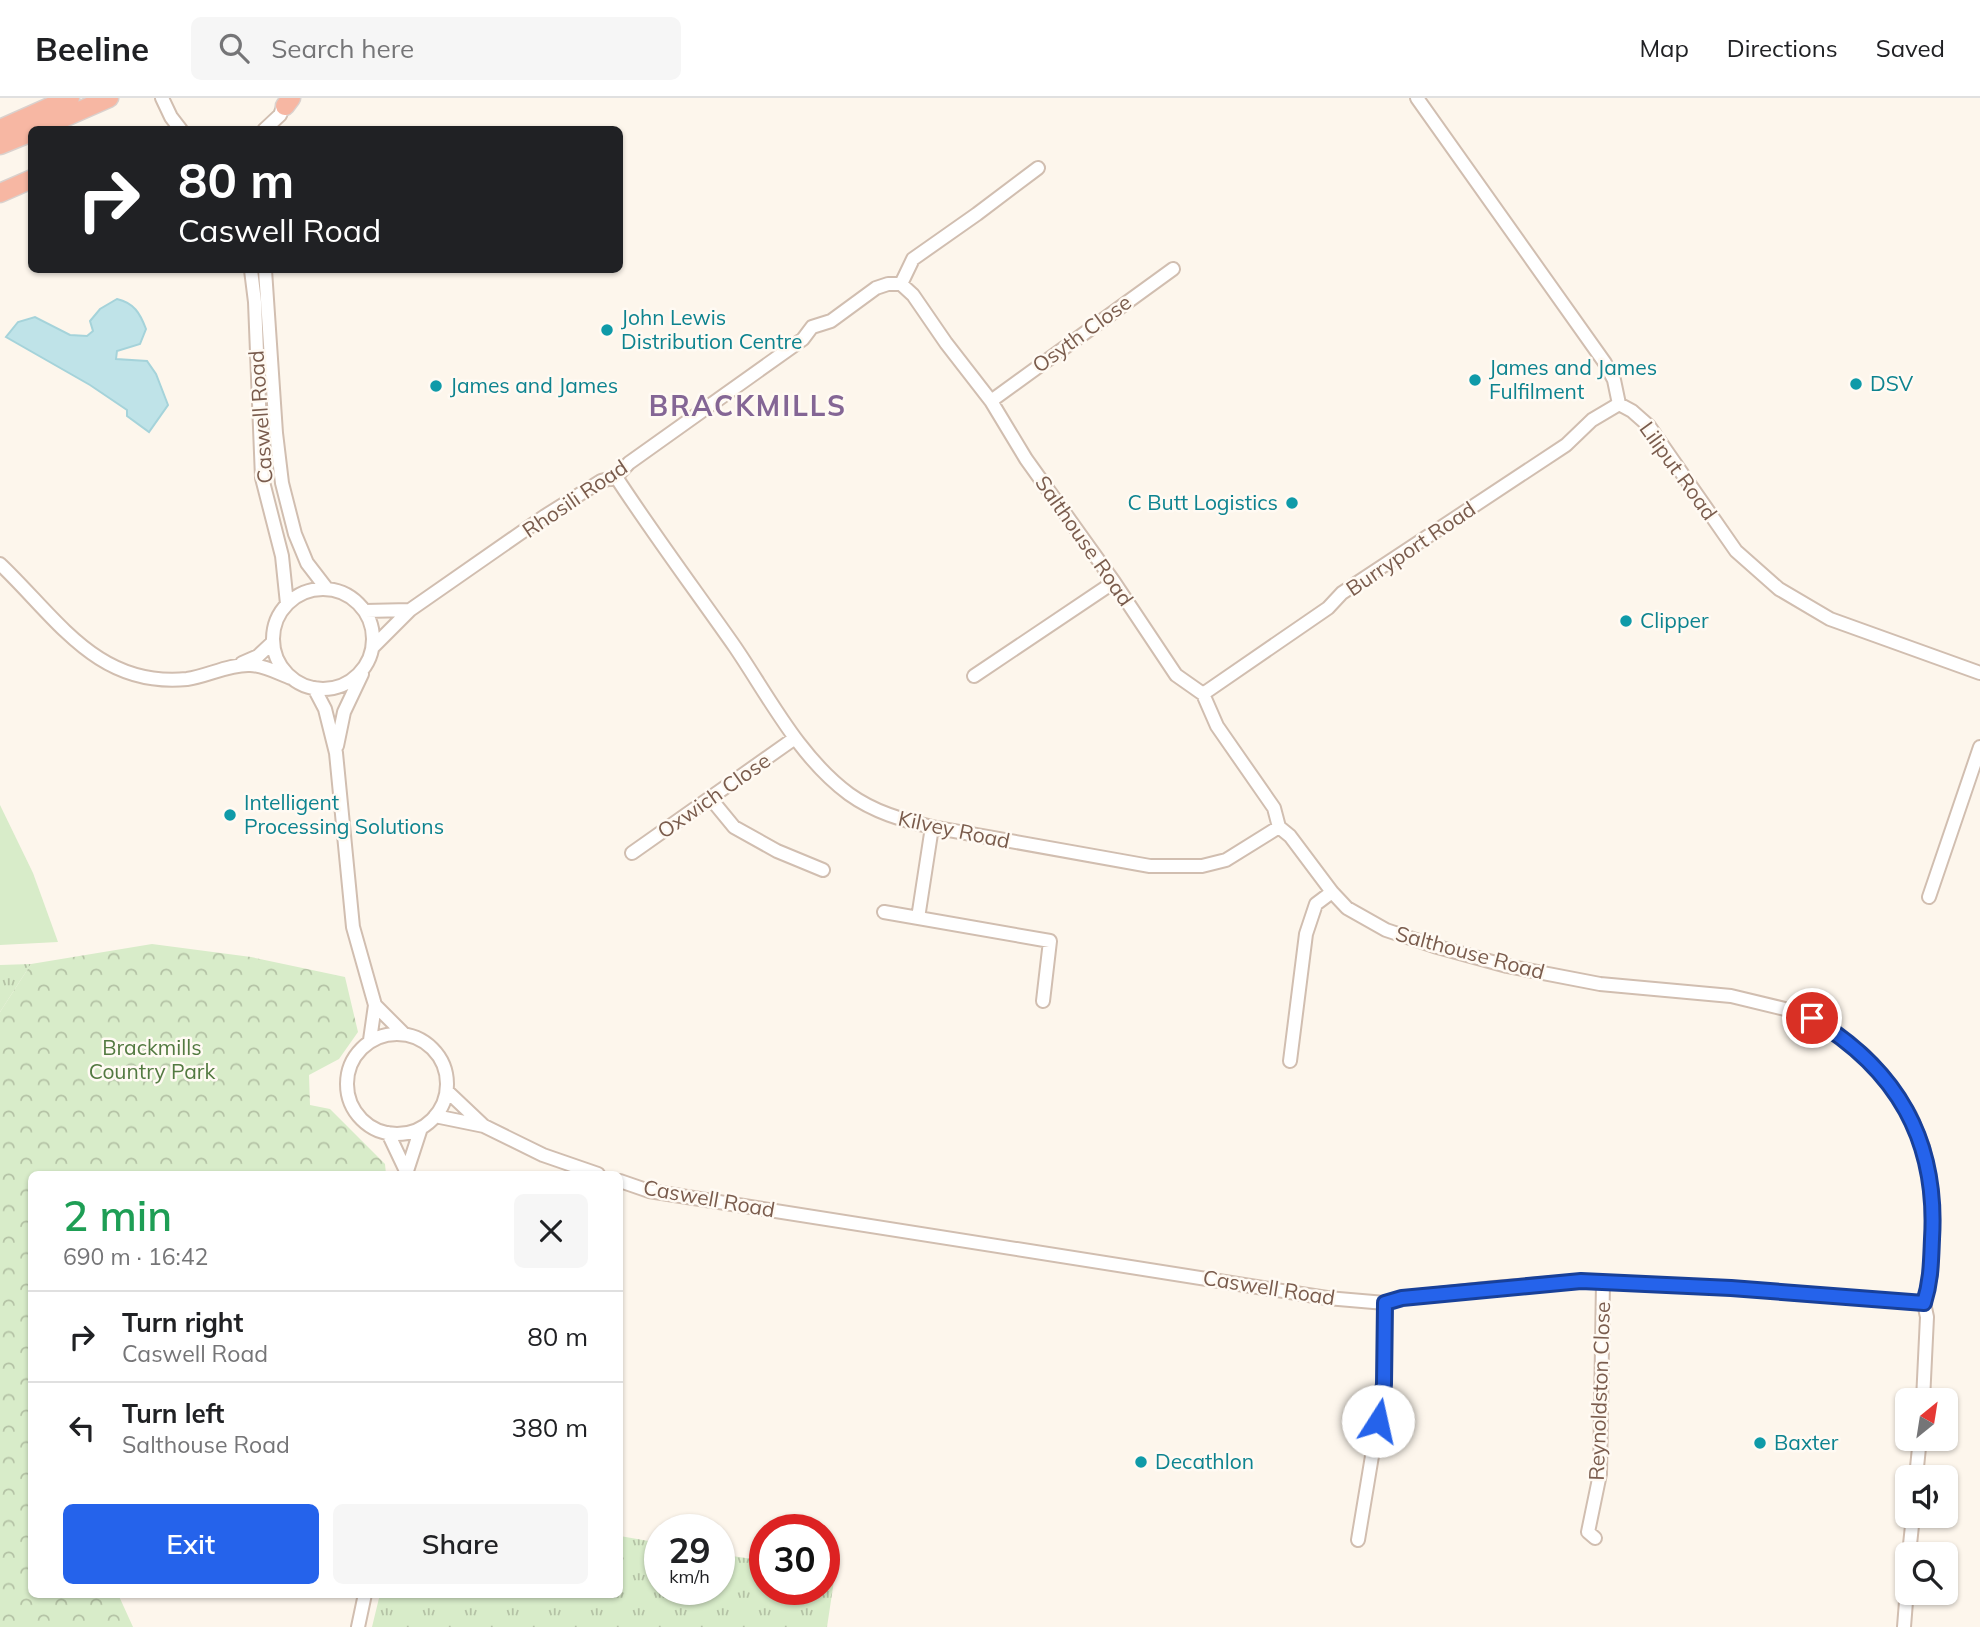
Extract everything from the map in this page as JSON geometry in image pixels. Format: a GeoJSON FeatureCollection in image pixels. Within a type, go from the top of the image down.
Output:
{"type":"FeatureCollection","features":[{"type":"Feature","properties":{"kind":"highway"},"geometry":{"type":"LineString","coordinates":[[0,129],[70,98]]}},
{"type":"Feature","properties":{"kind":"highway"},"geometry":{"type":"LineString","coordinates":[[45,126],[109,98]]}},
{"type":"Feature","properties":{"kind":"highway"},"geometry":{"type":"LineString","coordinates":[[0,145],[28,134]]}},
{"type":"Feature","properties":{"kind":"highway"},"geometry":{"type":"LineString","coordinates":[[0,181],[28,174]]}},
{"type":"Feature","properties":{"kind":"highway"},"geometry":{"type":"LineString","coordinates":[[0,193],[28,181]]}},
{"type":"Feature","properties":{"kind":"street","name":"Liliput Road"},"geometry":{"type":"LineString","coordinates":[[1417,98],[1605,363],[1614,380],[1619,404],[1649,426],[1736,551],[1779,589],[1830,619],[1980,673]]}},
{"type":"Feature","properties":{"kind":"street"},"geometry":{"type":"LineString","coordinates":[[162,99],[178,126]]}},
{"type":"Feature","properties":{"kind":"street"},"geometry":{"type":"LineString","coordinates":[[267,126],[285,104]]}},
{"type":"Feature","properties":{"kind":"street"},"geometry":{"type":"LineString","coordinates":[[277,126],[285,104]]}},
{"type":"Feature","properties":{"kind":"street"},"geometry":{"type":"LineString","coordinates":[[901,284],[913,259],[1038,167]]}},
{"type":"Feature","properties":{"kind":"street","name":"Osyth Close"},"geometry":{"type":"LineString","coordinates":[[991,401],[1173,269]]}},
{"type":"Feature","properties":{"kind":"street","name":"Caswell Road"},"geometry":{"type":"LineString","coordinates":[[251,273],[255,302],[262,478],[282,556],[287,604]]}},
{"type":"Feature","properties":{"kind":"street","name":"Caswell Road"},"geometry":{"type":"LineString","coordinates":[[265,273],[282,483],[295,534],[307,563],[327,589]]}},
{"type":"Feature","properties":{"kind":"street","name":"Salthouse Road"},"geometry":{"type":"LineString","coordinates":[[901,284],[913,295],[991,401],[1026,459],[1114,582],[1176,675],[1203,694],[1217,726],[1273,808],[1279,827],[1290,836],[1347,908],[1386,930],[1507,966],[1600,984],[1731,996],[1789,1010],[1812,1018],[1865,1056],[1903,1102],[1923,1147],[1930,1176],[1933,1215],[1931,1274],[1924,1303],[1927,1317],[1924,1388]]}},
{"type":"Feature","properties":{"kind":"street","name":"Rhosili Road"},"geometry":{"type":"LineString","coordinates":[[373,647],[410,611],[545,516],[601,481],[616,477],[629,463],[803,339],[812,327],[831,321],[876,288],[901,284]]}},
{"type":"Feature","properties":{"kind":"street","name":"Burryport Road"},"geometry":{"type":"LineString","coordinates":[[1203,694],[1328,608],[1342,593],[1566,445],[1592,421],[1619,404]]}},
{"type":"Feature","properties":{"kind":"street","name":"Kilvey Road"},"geometry":{"type":"LineString","coordinates":[[616,477],[736,648],[795,738],[834,782],[885,814],[932,827],[1150,866],[1202,866],[1226,860],[1279,827]]}},
{"type":"Feature","properties":{"kind":"street"},"geometry":{"type":"LineString","coordinates":[[0,564],[75,642],[122,670],[141,676],[176,680],[249,665],[291,678]]}},
{"type":"Feature","properties":{"kind":"street"},"geometry":{"type":"LineString","coordinates":[[974,676],[1114,582]]}},
{"type":"Feature","properties":{"kind":"street"},"geometry":{"type":"LineString","coordinates":[[336,753],[344,712],[365,667],[373,647],[373,634],[365,611],[355,600],[342,592],[313,590],[298,595],[287,604],[276,621],[273,642],[281,667],[291,678],[301,685],[328,689],[355,678],[365,667]]}},
{"type":"Feature","properties":{"kind":"street"},"geometry":{"type":"LineString","coordinates":[[365,611],[410,611]]}},
{"type":"Feature","properties":{"kind":"street"},"geometry":{"type":"LineString","coordinates":[[231,668],[258,656],[273,642]]}},
{"type":"Feature","properties":{"kind":"street"},"geometry":{"type":"LineString","coordinates":[[314,688],[325,709],[336,753],[353,927],[375,1005],[370,1040]]}},
{"type":"Feature","properties":{"kind":"street","name":"Oxwich Close"},"geometry":{"type":"LineString","coordinates":[[632,853],[795,738]]}},
{"type":"Feature","properties":{"kind":"street"},"geometry":{"type":"LineString","coordinates":[[1929,897],[1980,747]]}},
{"type":"Feature","properties":{"kind":"street"},"geometry":{"type":"LineString","coordinates":[[711,799],[734,827],[777,851],[822,870]]}},
{"type":"Feature","properties":{"kind":"street"},"geometry":{"type":"LineString","coordinates":[[918,918],[932,827]]}},
{"type":"Feature","properties":{"kind":"street"},"geometry":{"type":"LineString","coordinates":[[1290,1061],[1306,934],[1316,904],[1332,892]]}},
{"type":"Feature","properties":{"kind":"street"},"geometry":{"type":"LineString","coordinates":[[884,912],[1051,941],[1043,1001]]}},
{"type":"Feature","properties":{"kind":"street"},"geometry":{"type":"LineString","coordinates":[[375,1005],[404,1034]]}},
{"type":"Feature","properties":{"kind":"street"},"geometry":{"type":"LineString","coordinates":[[386,1034],[404,1034],[419,1038],[432,1047],[441,1060],[447,1091],[435,1116],[421,1128],[405,1133],[387,1133],[371,1128],[358,1116],[349,1102],[346,1079],[350,1064],[358,1050],[370,1040],[386,1034]]}},
{"type":"Feature","properties":{"kind":"street"},"geometry":{"type":"LineString","coordinates":[[447,1091],[484,1126]]}},
{"type":"Feature","properties":{"kind":"street"},"geometry":{"type":"LineString","coordinates":[[435,1116],[484,1126],[543,1155],[589,1171]]}},
{"type":"Feature","properties":{"kind":"street"},"geometry":{"type":"LineString","coordinates":[[407,1171],[421,1128]]}},
{"type":"Feature","properties":{"kind":"street"},"geometry":{"type":"LineString","coordinates":[[387,1133],[405,1171]]}},
{"type":"Feature","properties":{"kind":"street","name":"Caswell Road"},"geometry":{"type":"LineString","coordinates":[[623,1182],[649,1191],[1327,1298],[1385,1303],[1402,1298],[1493,1288],[1603,1282],[1731,1288],[1924,1303]]}},
{"type":"Feature","properties":{"kind":"street","name":"Reynoldston Close"},"geometry":{"type":"LineString","coordinates":[[1595,1538],[1588,1532],[1600,1474],[1603,1282]]}},
{"type":"Feature","properties":{"kind":"street"},"geometry":{"type":"LineString","coordinates":[[1358,1540],[1384,1384],[1385,1303]]}},
{"type":"Feature","properties":{"kind":"street"},"geometry":{"type":"LineString","coordinates":[[358,1627],[364,1598]]}},
{"type":"Feature","properties":{"kind":"street"},"geometry":{"type":"LineString","coordinates":[[1904,1627],[1906,1605]]}},
{"type":"Feature","properties":{"kind":"green space"},"geometry":{"type":"Polygon","coordinates":[[[0,805],[33,873],[58,942],[0,945],[0,805]]]}},
{"type":"Feature","properties":{"kind":"green space","name":"Brackmills Country Park"},"geometry":{"type":"Polygon","coordinates":[[[152,944],[251,957],[345,977],[358,1032],[339,1059],[309,1075],[310,1105],[330,1109],[385,1164],[386,1171],[28,1171],[28,1598],[120,1598],[133,1627],[0,1627],[0,1012],[31,964],[152,944]]]}},
{"type":"Feature","properties":{"kind":"green space"},"geometry":{"type":"Polygon","coordinates":[[[31,964],[0,1012],[0,965],[31,964]]]}},
{"type":"Feature","properties":{"kind":"green space"},"geometry":{"type":"Polygon","coordinates":[[[623,1537],[644,1540],[644,1605],[735,1605],[735,1556],[749,1559],[749,1605],[830,1605],[827,1627],[372,1627],[379,1598],[623,1598],[623,1537]]]}},
{"type":"Feature","properties":{"kind":"water"},"geometry":{"type":"Polygon","coordinates":[[[117,299],[136,310],[146,329],[140,344],[117,351],[116,359],[147,361],[156,374],[168,405],[149,432],[127,416],[127,410],[90,385],[6,337],[18,322],[35,317],[70,335],[87,336],[93,331],[90,321],[100,309],[117,299]]]}},
{"type":"Feature","properties":{"kind":"place","name":"John Lewis Distribution Centre"},"geometry":{"type":"Point","coordinates":[607,330]}},
{"type":"Feature","properties":{"kind":"place","name":"James and James Fulfilment"},"geometry":{"type":"Point","coordinates":[1475,380]}},
{"type":"Feature","properties":{"kind":"place","name":"DSV"},"geometry":{"type":"Point","coordinates":[1856,384]}},
{"type":"Feature","properties":{"kind":"place","name":"James and James"},"geometry":{"type":"Point","coordinates":[436,386]}},
{"type":"Feature","properties":{"kind":"place","name":"C Butt Logistics"},"geometry":{"type":"Point","coordinates":[1292,503]}},
{"type":"Feature","properties":{"kind":"place","name":"Clipper"},"geometry":{"type":"Point","coordinates":[1626,621]}},
{"type":"Feature","properties":{"kind":"place","name":"Intelligent Processing Solutions"},"geometry":{"type":"Point","coordinates":[230,815]}},
{"type":"Feature","properties":{"kind":"place","name":"Baxter"},"geometry":{"type":"Point","coordinates":[1760,1443]}},
{"type":"Feature","properties":{"kind":"place","name":"Decathlon"},"geometry":{"type":"Point","coordinates":[1141,1462]}},
{"type":"Feature","properties":{"kind":"district","name":"BRACKMILLS"},"geometry":{"type":"Point","coordinates":[748,406]}},
{"type":"Feature","properties":{"kind":"route"},"geometry":{"type":"LineString","coordinates":[[1378,1421],[1384,1384],[1385,1303],[1402,1298],[1581,1281],[1731,1288],[1924,1303],[1931,1274],[1933,1215],[1930,1176],[1923,1147],[1903,1102],[1884,1077],[1859,1051],[1812,1018]]}}]}
